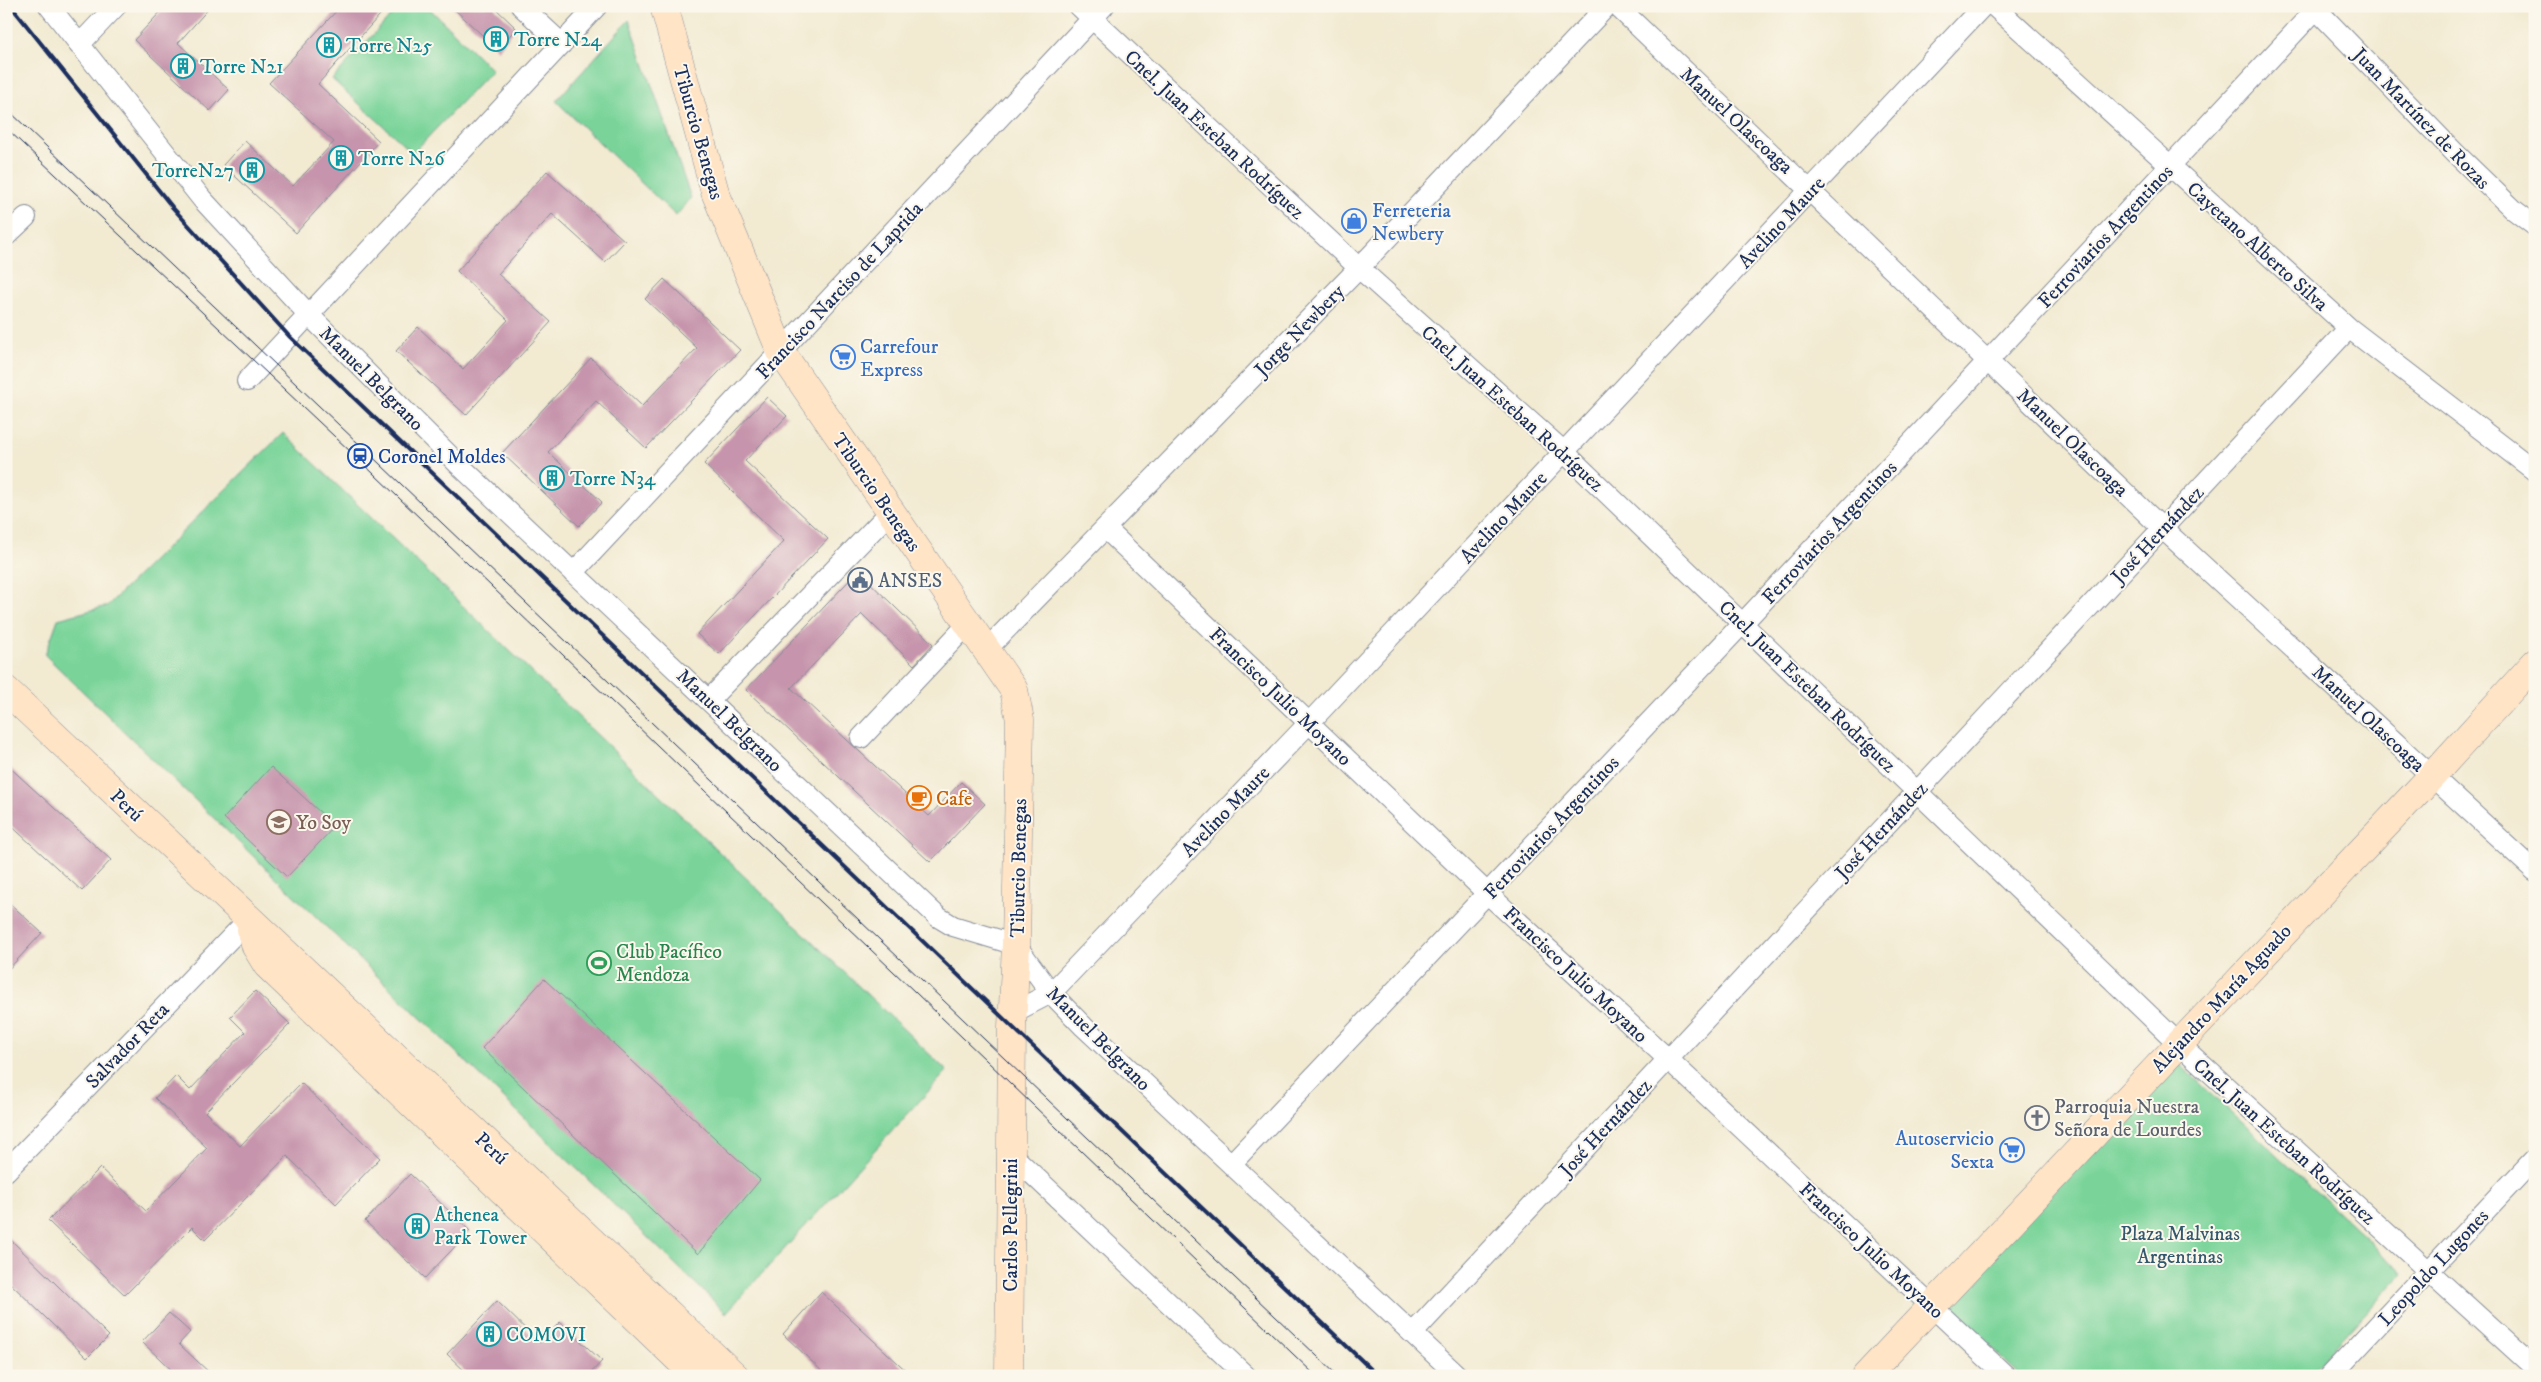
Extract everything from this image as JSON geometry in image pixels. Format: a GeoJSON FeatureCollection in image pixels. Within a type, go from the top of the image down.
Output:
{"type":"FeatureCollection","features":[{"type":"Feature","properties":{"kind":"street","name":"Manuel Belgrano"},"geometry":{"type":"LineString","coordinates":[[49,6],[202,199],[309,315],[457,463],[938,917],[953,926],[1016,945],[1052,993],[1084,1027],[1232,1163],[1458,1376]]}},
{"type":"Feature","properties":{"kind":"street"},"geometry":{"type":"LineString","coordinates":[[79,45],[116,6]]}},
{"type":"Feature","properties":{"kind":"street"},"geometry":{"type":"LineString","coordinates":[[521,6],[562,44]]}},
{"type":"Feature","properties":{"kind":"street"},"geometry":{"type":"LineString","coordinates":[[247,380],[597,6]]}},
{"type":"Feature","properties":{"kind":"street","name":"Tiburcio Benegas"},"geometry":{"type":"LineString","coordinates":[[664,6],[714,192],[781,352],[1014,690],[1020,720],[1016,945],[1011,1074]]}},
{"type":"Feature","properties":{"kind":"street","name":"Jorge Newbery"},"geometry":{"type":"LineString","coordinates":[[986,650],[1359,268],[1607,6]]}},
{"type":"Feature","properties":{"kind":"street","name":"Manuel Olascoaga"},"geometry":{"type":"LineString","coordinates":[[1617,6],[2162,528],[2535,870]]}},
{"type":"Feature","properties":{"kind":"street","name":"Avelino Maure"},"geometry":{"type":"LineString","coordinates":[[1012,1012],[1052,993],[1309,723],[1983,6]]}},
{"type":"Feature","properties":{"kind":"street","name":"Cayetano Alberto Silva"},"geometry":{"type":"LineString","coordinates":[[1994,6],[2169,167],[2349,328],[2535,471]]}},
{"type":"Feature","properties":{"kind":"street","name":"Ferroviarios Argentinos"},"geometry":{"type":"LineString","coordinates":[[1232,1163],[1743,624],[2316,7]]}},
{"type":"Feature","properties":{"kind":"street","name":"Juan Martínez de Rozas"},"geometry":{"type":"LineString","coordinates":[[2316,7],[2462,160],[2514,210],[2535,226]]}},
{"type":"Feature","properties":{"kind":"street","name":"Francisco Narciso de Laprida"},"geometry":{"type":"LineString","coordinates":[[573,573],[781,352],[1092,10]]}},
{"type":"Feature","properties":{"kind":"street","name":"Cnel. Juan Esteban Rodríguez"},"geometry":{"type":"LineString","coordinates":[[1092,10],[1359,268],[1564,452],[2178,1044],[2535,1368]]}},
{"type":"Feature","properties":{"kind":"street"},"geometry":{"type":"LineString","coordinates":[[6,236],[26,217]]}},
{"type":"Feature","properties":{"kind":"street","name":"José Hernández"},"geometry":{"type":"LineString","coordinates":[[1413,1333],[2349,328]]}},
{"type":"Feature","properties":{"kind":"street"},"geometry":{"type":"LineString","coordinates":[[709,700],[891,511]]}},
{"type":"Feature","properties":{"kind":"street","name":"Francisco Julio Moyano"},"geometry":{"type":"LineString","coordinates":[[1105,528],[1488,894],[1668,1059],[2006,1376]]}},
{"type":"Feature","properties":{"kind":"street"},"geometry":{"type":"LineString","coordinates":[[861,738],[968,624]]}},
{"type":"Feature","properties":{"kind":"street","name":"Alejandro María Aguado"},"geometry":{"type":"LineString","coordinates":[[1866,1376],[2432,776],[2535,663]]}},
{"type":"Feature","properties":{"kind":"street","name":"Perú"},"geometry":{"type":"LineString","coordinates":[[6,690],[248,920],[735,1376]]}},
{"type":"Feature","properties":{"kind":"street","name":"Perú"},"geometry":{"type":"LineString","coordinates":[[248,920],[256,946],[267,965],[696,1376]]}},
{"type":"Feature","properties":{"kind":"street","name":"Salvador Reta"},"geometry":{"type":"LineString","coordinates":[[6,1171],[248,920]]}},
{"type":"Feature","properties":{"kind":"street","name":"Carlos Pellegrini"},"geometry":{"type":"LineString","coordinates":[[1009,1376],[1011,1074]]}},
{"type":"Feature","properties":{"kind":"street"},"geometry":{"type":"LineString","coordinates":[[1010,1153],[1246,1376]]}},
{"type":"Feature","properties":{"kind":"street","name":"Leopoldo Lugones"},"geometry":{"type":"LineString","coordinates":[[2330,1376],[2535,1158]]}},
{"type":"Feature","properties":{"kind":"green space"},"geometry":{"type":"Polygon","coordinates":[[[400,6],[427,6],[492,70],[413,153],[332,79],[400,6]]]}},
{"type":"Feature","properties":{"kind":"green space"},"geometry":{"type":"Polygon","coordinates":[[[629,20],[691,198],[676,216],[556,101],[629,20]]]}},
{"type":"Feature","properties":{"kind":"green space","name":"Club Pacífico Mendoza"},"geometry":{"type":"Polygon","coordinates":[[[283,433],[947,1071],[726,1313],[45,655],[58,619],[107,606],[283,433]]]}},
{"type":"Feature","properties":{"kind":"green space","name":"Plaza Malvinas Argentinas"},"geometry":{"type":"Polygon","coordinates":[[[2174,1059],[2403,1273],[2307,1376],[2021,1376],[1945,1304],[2174,1059]]]}},
{"type":"Feature","properties":{"kind":"building","name":"Torre N21"},"geometry":{"type":"Polygon","coordinates":[[[166,6],[211,6],[178,43],[229,90],[210,111],[134,40],[166,6]]]}},
{"type":"Feature","properties":{"kind":"building"},"geometry":{"type":"Polygon","coordinates":[[[341,6],[388,6],[318,84],[379,141],[296,233],[223,165],[245,141],[293,186],[334,142],[269,83],[341,6]]]}},
{"type":"Feature","properties":{"kind":"building","name":"Torre N24"},"geometry":{"type":"Polygon","coordinates":[[[451,6],[493,6],[516,28],[498,50],[451,6]]]}},
{"type":"Feature","properties":{"kind":"building"},"geometry":{"type":"Polygon","coordinates":[[[547,171],[625,241],[605,262],[552,214],[498,274],[551,322],[466,415],[396,351],[418,327],[463,369],[508,320],[457,271],[547,171]]]}},
{"type":"Feature","properties":{"kind":"building"},"geometry":{"type":"Polygon","coordinates":[[[664,279],[740,350],[646,448],[596,401],[548,452],[602,502],[579,526],[502,453],[591,358],[642,406],[697,348],[645,299],[664,279]]]}},
{"type":"Feature","properties":{"kind":"building"},"geometry":{"type":"Polygon","coordinates":[[[767,397],[787,416],[745,461],[828,539],[719,654],[697,634],[784,541],[704,464],[767,397]]]}},
{"type":"Feature","properties":{"kind":"building"},"geometry":{"type":"Polygon","coordinates":[[[858,571],[933,644],[914,665],[862,614],[791,688],[929,816],[961,782],[985,804],[930,862],[746,690],[858,571]]]}},
{"type":"Feature","properties":{"kind":"building"},"geometry":{"type":"Polygon","coordinates":[[[6,764],[111,860],[82,891],[6,821],[6,764]]]}},
{"type":"Feature","properties":{"kind":"building","name":"Yo Soy"},"geometry":{"type":"Polygon","coordinates":[[[271,767],[335,826],[287,877],[224,818],[271,767]]]}},
{"type":"Feature","properties":{"kind":"building"},"geometry":{"type":"Polygon","coordinates":[[[6,900],[42,933],[6,972],[6,900]]]}},
{"type":"Feature","properties":{"kind":"building"},"geometry":{"type":"Polygon","coordinates":[[[544,979],[760,1180],[698,1254],[482,1048],[544,979]]]}},
{"type":"Feature","properties":{"kind":"building"},"geometry":{"type":"Polygon","coordinates":[[[255,991],[290,1024],[205,1112],[240,1146],[301,1083],[380,1158],[336,1204],[287,1156],[205,1240],[192,1227],[125,1295],[48,1221],[100,1168],[146,1211],[207,1148],[155,1098],[176,1076],[190,1090],[245,1032],[230,1017],[255,991]]]}},
{"type":"Feature","properties":{"kind":"building","name":"Athenea Park Tower"},"geometry":{"type":"Polygon","coordinates":[[[410,1174],[470,1231],[425,1278],[365,1221],[410,1174]]]}},
{"type":"Feature","properties":{"kind":"building"},"geometry":{"type":"Polygon","coordinates":[[[6,1235],[109,1336],[87,1358],[6,1279],[6,1235]]]}},
{"type":"Feature","properties":{"kind":"building"},"geometry":{"type":"Polygon","coordinates":[[[821,1292],[912,1376],[827,1376],[783,1334],[821,1292]]]}},
{"type":"Feature","properties":{"kind":"building"},"geometry":{"type":"Polygon","coordinates":[[[497,1301],[540,1343],[560,1322],[602,1361],[588,1376],[470,1376],[447,1354],[497,1301]]]}},
{"type":"Feature","properties":{"kind":"building"},"geometry":{"type":"Polygon","coordinates":[[[169,1313],[190,1332],[179,1344],[213,1376],[178,1376],[142,1342],[169,1313]]]}},
{"type":"Feature","properties":{"kind":"tram line"},"geometry":{"type":"LineString","coordinates":[[6,108],[1338,1376]]}},
{"type":"Feature","properties":{"kind":"tram line"},"geometry":{"type":"LineString","coordinates":[[6,128],[351,452],[1316,1376]]}},
{"type":"Feature","properties":{"kind":"railway"},"geometry":{"type":"LineString","coordinates":[[11,6],[173,208],[289,336],[1378,1376]]}},
{"type":"Feature","properties":{"kind":"place","name":"Torre N24"},"geometry":{"type":"Point","coordinates":[496,39]}},
{"type":"Feature","properties":{"kind":"place","name":"Torre N25"},"geometry":{"type":"Point","coordinates":[329,45]}},
{"type":"Feature","properties":{"kind":"place","name":"Torre N21"},"geometry":{"type":"Point","coordinates":[183,66]}},
{"type":"Feature","properties":{"kind":"place","name":"Torre N26"},"geometry":{"type":"Point","coordinates":[341,158]}},
{"type":"Feature","properties":{"kind":"place","name":"TorreN27"},"geometry":{"type":"Point","coordinates":[252,170]}},
{"type":"Feature","properties":{"kind":"place","name":"Ferreteria Newbery"},"geometry":{"type":"Point","coordinates":[1354,221]}},
{"type":"Feature","properties":{"kind":"place","name":"Carrefour Express"},"geometry":{"type":"Point","coordinates":[843,357]}},
{"type":"Feature","properties":{"kind":"place","name":"Coronel Moldes"},"geometry":{"type":"Point","coordinates":[360,456]}},
{"type":"Feature","properties":{"kind":"place","name":"Torre N34"},"geometry":{"type":"Point","coordinates":[552,478]}},
{"type":"Feature","properties":{"kind":"place","name":"ANSES"},"geometry":{"type":"Point","coordinates":[860,580]}},
{"type":"Feature","properties":{"kind":"place","name":"Cafe"},"geometry":{"type":"Point","coordinates":[919,798]}},
{"type":"Feature","properties":{"kind":"place","name":"Yo Soy"},"geometry":{"type":"Point","coordinates":[279,822]}},
{"type":"Feature","properties":{"kind":"place","name":"Club Pacífico Mendoza"},"geometry":{"type":"Point","coordinates":[599,963]}},
{"type":"Feature","properties":{"kind":"place","name":"Parroquia Nuestra Señora de Lourdes"},"geometry":{"type":"Point","coordinates":[2037,1118]}},
{"type":"Feature","properties":{"kind":"place","name":"Autoservicio Sexta"},"geometry":{"type":"Point","coordinates":[2012,1150]}},
{"type":"Feature","properties":{"kind":"place","name":"Athenea Park Tower"},"geometry":{"type":"Point","coordinates":[417,1226]}},
{"type":"Feature","properties":{"kind":"place","name":"COMOVI"},"geometry":{"type":"Point","coordinates":[489,1334]}}]}
